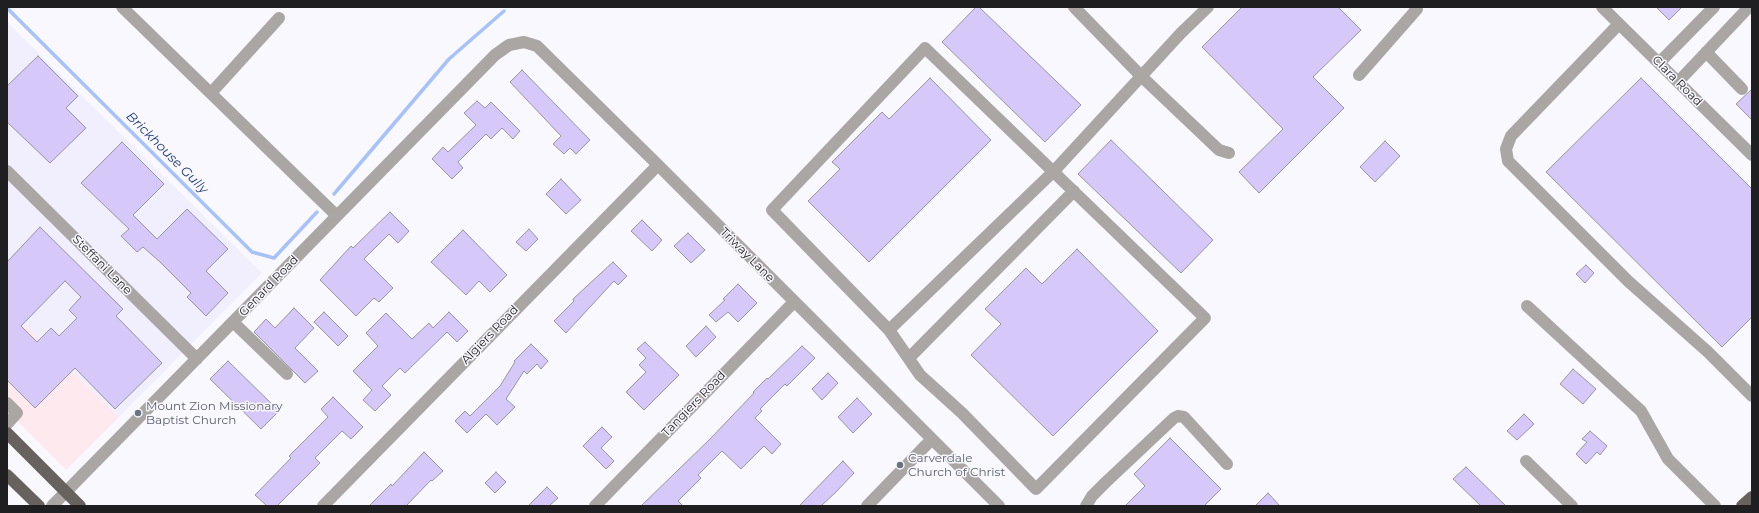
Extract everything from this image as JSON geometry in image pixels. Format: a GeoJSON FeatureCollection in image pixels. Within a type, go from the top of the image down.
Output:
{"type":"FeatureCollection","features":[{"type":"Feature","properties":{"kind":"main road"},"geometry":{"type":"LineString","coordinates":[[7,433],[80,506]]}},
{"type":"Feature","properties":{"kind":"main road"},"geometry":{"type":"LineString","coordinates":[[7,474],[39,506]]}},
{"type":"Feature","properties":{"kind":"main road"},"geometry":{"type":"LineString","coordinates":[[1742,506],[1752,497]]}},
{"type":"Feature","properties":{"kind":"street"},"geometry":{"type":"LineString","coordinates":[[122,7],[338,216]]}},
{"type":"Feature","properties":{"kind":"street"},"geometry":{"type":"LineString","coordinates":[[1074,7],[1141,76],[1219,150],[1229,153]]}},
{"type":"Feature","properties":{"kind":"street"},"geometry":{"type":"LineString","coordinates":[[889,330],[1054,171],[1141,76],[1208,7]]}},
{"type":"Feature","properties":{"kind":"street"},"geometry":{"type":"LineString","coordinates":[[1359,74],[1417,9],[1416,7]]}},
{"type":"Feature","properties":{"kind":"street","name":"Clara Road"},"geometry":{"type":"LineString","coordinates":[[1602,7],[1751,151]]}},
{"type":"Feature","properties":{"kind":"street"},"geometry":{"type":"LineString","coordinates":[[1659,63],[1714,7]]}},
{"type":"Feature","properties":{"kind":"street"},"geometry":{"type":"LineString","coordinates":[[1678,82],[1749,7]]}},
{"type":"Feature","properties":{"kind":"street"},"geometry":{"type":"LineString","coordinates":[[211,93],[279,18]]}},
{"type":"Feature","properties":{"kind":"street"},"geometry":{"type":"LineString","coordinates":[[1619,24],[1511,136],[1506,149],[1508,161],[1616,270],[1708,352],[1752,396]]}},
{"type":"Feature","properties":{"kind":"street","name":"Triway Lane"},"geometry":{"type":"LineString","coordinates":[[485,65],[495,55],[509,45],[524,42],[537,46],[999,506]]}},
{"type":"Feature","properties":{"kind":"street"},"geometry":{"type":"LineString","coordinates":[[925,48],[1054,171],[1205,318],[1036,489],[962,413],[920,375],[889,330],[772,210],[925,48]]}},
{"type":"Feature","properties":{"kind":"street"},"geometry":{"type":"LineString","coordinates":[[1706,52],[1742,89]]}},
{"type":"Feature","properties":{"kind":"street","name":"Genard Road"},"geometry":{"type":"LineString","coordinates":[[52,506],[485,65]]}},
{"type":"Feature","properties":{"kind":"street","name":"Algiers Road"},"geometry":{"type":"LineString","coordinates":[[323,506],[658,165]]}},
{"type":"Feature","properties":{"kind":"street","name":"Steffani Lane"},"geometry":{"type":"LineString","coordinates":[[7,170],[197,359]]}},
{"type":"Feature","properties":{"kind":"street"},"geometry":{"type":"LineString","coordinates":[[909,358],[1074,191]]}},
{"type":"Feature","properties":{"kind":"street","name":"Tangiers Road"},"geometry":{"type":"LineString","coordinates":[[595,506],[794,302]]}},
{"type":"Feature","properties":{"kind":"street"},"geometry":{"type":"LineString","coordinates":[[1527,306],[1641,410],[1668,459],[1715,506]]}},
{"type":"Feature","properties":{"kind":"street"},"geometry":{"type":"LineString","coordinates":[[234,322],[286,374]]}},
{"type":"Feature","properties":{"kind":"street"},"geometry":{"type":"LineString","coordinates":[[7,403],[17,413],[7,424]]}},
{"type":"Feature","properties":{"kind":"street"},"geometry":{"type":"LineString","coordinates":[[1086,506],[1092,496],[1105,483],[1174,418],[1178,416],[1184,417],[1227,464]]}},
{"type":"Feature","properties":{"kind":"street"},"geometry":{"type":"LineString","coordinates":[[867,506],[932,439]]}},
{"type":"Feature","properties":{"kind":"street"},"geometry":{"type":"LineString","coordinates":[[1526,461],[1572,506]]}},
{"type":"Feature","properties":{"kind":"shaded area"},"geometry":{"type":"Polygon","coordinates":[[[7,22],[262,273],[119,417],[7,307],[7,22]]]}},
{"type":"Feature","properties":{"kind":"shaded area"},"geometry":{"type":"Polygon","coordinates":[[[7,307],[119,417],[66,470],[7,411],[7,307]]]}},
{"type":"Feature","properties":{"kind":"building"},"geometry":{"type":"Polygon","coordinates":[[[976,7],[979,7],[1081,105],[1045,142],[942,42],[976,7]]]}},
{"type":"Feature","properties":{"kind":"building"},"geometry":{"type":"Polygon","coordinates":[[[1242,7],[1338,7],[1361,30],[1313,77],[1344,108],[1259,193],[1239,172],[1283,129],[1202,47],[1242,7]]]}},
{"type":"Feature","properties":{"kind":"building"},"geometry":{"type":"Polygon","coordinates":[[[1656,7],[1682,7],[1669,20],[1656,7]]]}},
{"type":"Feature","properties":{"kind":"building"},"geometry":{"type":"Polygon","coordinates":[[[38,56],[78,96],[66,108],[86,128],[50,163],[7,122],[7,86],[38,56]]]}},
{"type":"Feature","properties":{"kind":"building"},"geometry":{"type":"Polygon","coordinates":[[[522,70],[590,140],[576,154],[570,148],[564,154],[553,144],[561,136],[510,82],[522,70]]]}},
{"type":"Feature","properties":{"kind":"building"},"geometry":{"type":"Polygon","coordinates":[[[930,78],[991,140],[869,262],[808,201],[840,169],[832,162],[882,112],[889,119],[930,78]]]}},
{"type":"Feature","properties":{"kind":"building"},"geometry":{"type":"Polygon","coordinates":[[[1641,78],[1752,189],[1752,317],[1722,347],[1546,172],[1641,78]]]}},
{"type":"Feature","properties":{"kind":"building"},"geometry":{"type":"Polygon","coordinates":[[[1752,89],[1752,120],[1736,104],[1752,89]]]}},
{"type":"Feature","properties":{"kind":"building"},"geometry":{"type":"Polygon","coordinates":[[[477,101],[485,108],[491,102],[520,131],[513,139],[502,128],[491,139],[486,134],[458,162],[463,168],[452,179],[432,159],[443,147],[448,152],[476,125],[464,113],[477,101]]]}},
{"type":"Feature","properties":{"kind":"building"},"geometry":{"type":"Polygon","coordinates":[[[1111,140],[1213,240],[1181,273],[1078,174],[1111,140]]]}},
{"type":"Feature","properties":{"kind":"building"},"geometry":{"type":"Polygon","coordinates":[[[1385,141],[1400,156],[1375,182],[1360,167],[1385,141]]]}},
{"type":"Feature","properties":{"kind":"building"},"geometry":{"type":"Polygon","coordinates":[[[122,142],[164,184],[133,215],[157,239],[187,209],[228,249],[206,271],[228,293],[206,316],[187,297],[191,293],[159,261],[143,247],[137,252],[121,236],[129,229],[81,183],[122,142]]]}},
{"type":"Feature","properties":{"kind":"building"},"geometry":{"type":"Polygon","coordinates":[[[561,179],[581,200],[566,214],[546,194],[561,179]]]}},
{"type":"Feature","properties":{"kind":"building"},"geometry":{"type":"Polygon","coordinates":[[[390,212],[409,231],[398,243],[389,234],[364,259],[393,288],[379,302],[374,298],[356,316],[320,280],[351,246],[353,248],[390,212]]]}},
{"type":"Feature","properties":{"kind":"building"},"geometry":{"type":"Polygon","coordinates":[[[642,220],[662,240],[652,251],[631,231],[642,220]]]}},
{"type":"Feature","properties":{"kind":"building"},"geometry":{"type":"Polygon","coordinates":[[[40,227],[123,309],[116,316],[162,363],[115,409],[75,368],[35,408],[7,380],[7,262],[40,227]],[[65,281],[21,326],[37,342],[51,328],[59,336],[77,318],[69,310],[81,297],[65,281]]]}},
{"type":"Feature","properties":{"kind":"building"},"geometry":{"type":"Polygon","coordinates":[[[529,229],[538,239],[526,251],[516,242],[529,229]]]}},
{"type":"Feature","properties":{"kind":"building"},"geometry":{"type":"Polygon","coordinates":[[[463,230],[507,275],[490,292],[479,281],[466,295],[431,262],[463,230]]]}},
{"type":"Feature","properties":{"kind":"building"},"geometry":{"type":"Polygon","coordinates":[[[688,233],[705,250],[691,263],[674,246],[688,233]]]}},
{"type":"Feature","properties":{"kind":"building"},"geometry":{"type":"Polygon","coordinates":[[[1077,249],[1158,331],[1053,436],[971,355],[1001,324],[985,309],[1026,268],[1042,284],[1077,249]]]}},
{"type":"Feature","properties":{"kind":"building"},"geometry":{"type":"Polygon","coordinates":[[[613,262],[627,276],[618,285],[614,281],[566,333],[554,321],[574,301],[573,299],[613,262]]]}},
{"type":"Feature","properties":{"kind":"building"},"geometry":{"type":"Polygon","coordinates":[[[1586,265],[1594,273],[1585,283],[1576,274],[1586,265]]]}},
{"type":"Feature","properties":{"kind":"building"},"geometry":{"type":"Polygon","coordinates":[[[738,284],[757,303],[738,322],[728,312],[716,322],[709,315],[725,300],[723,299],[738,284]]]}},
{"type":"Feature","properties":{"kind":"building"},"geometry":{"type":"Polygon","coordinates":[[[294,308],[314,328],[295,348],[318,371],[305,383],[254,332],[266,319],[275,328],[294,308]]]}},
{"type":"Feature","properties":{"kind":"building"},"geometry":{"type":"Polygon","coordinates":[[[324,312],[348,336],[338,346],[314,322],[324,312]]]}},
{"type":"Feature","properties":{"kind":"building"},"geometry":{"type":"Polygon","coordinates":[[[449,312],[468,331],[457,342],[447,332],[405,373],[400,368],[382,386],[391,395],[375,411],[363,400],[372,390],[353,371],[378,346],[366,333],[386,313],[412,339],[429,323],[433,328],[449,312]]]}},
{"type":"Feature","properties":{"kind":"building"},"geometry":{"type":"Polygon","coordinates":[[[706,326],[716,337],[696,357],[686,346],[706,326]]]}},
{"type":"Feature","properties":{"kind":"building"},"geometry":{"type":"Polygon","coordinates":[[[645,342],[679,375],[644,410],[626,392],[646,372],[639,365],[646,358],[637,349],[645,342]]]}},
{"type":"Feature","properties":{"kind":"building"},"geometry":{"type":"Polygon","coordinates":[[[531,344],[548,361],[541,369],[537,364],[527,374],[524,371],[506,399],[515,407],[497,425],[486,414],[467,433],[455,421],[465,411],[470,416],[500,386],[515,362],[514,361],[531,344]]]}},
{"type":"Feature","properties":{"kind":"building"},"geometry":{"type":"Polygon","coordinates":[[[802,346],[815,358],[787,386],[785,384],[760,409],[762,411],[755,418],[781,444],[772,454],[764,446],[741,469],[722,451],[698,475],[701,478],[678,501],[683,506],[641,506],[710,439],[767,378],[768,379],[802,346]]]}},
{"type":"Feature","properties":{"kind":"building"},"geometry":{"type":"Polygon","coordinates":[[[228,361],[279,411],[261,429],[210,379],[228,361]]]}},
{"type":"Feature","properties":{"kind":"building"},"geometry":{"type":"Polygon","coordinates":[[[1573,369],[1596,389],[1583,404],[1560,384],[1573,369]]]}},
{"type":"Feature","properties":{"kind":"building"},"geometry":{"type":"Polygon","coordinates":[[[828,373],[838,383],[822,400],[812,389],[828,373]]]}},
{"type":"Feature","properties":{"kind":"building"},"geometry":{"type":"Polygon","coordinates":[[[333,397],[363,427],[351,439],[342,431],[315,458],[320,463],[277,506],[267,506],[255,495],[291,458],[289,456],[328,417],[321,409],[333,397]]]}},
{"type":"Feature","properties":{"kind":"building"},"geometry":{"type":"Polygon","coordinates":[[[857,398],[872,414],[853,433],[838,417],[857,398]]]}},
{"type":"Feature","properties":{"kind":"building"},"geometry":{"type":"Polygon","coordinates":[[[1524,414],[1534,424],[1517,440],[1507,431],[1524,414]]]}},
{"type":"Feature","properties":{"kind":"building"},"geometry":{"type":"Polygon","coordinates":[[[602,427],[612,437],[601,448],[614,461],[606,469],[583,446],[602,427]]]}},
{"type":"Feature","properties":{"kind":"building"},"geometry":{"type":"Polygon","coordinates":[[[1590,431],[1607,446],[1600,455],[1597,452],[1586,464],[1576,454],[1587,442],[1582,439],[1590,431]]]}},
{"type":"Feature","properties":{"kind":"building"},"geometry":{"type":"Polygon","coordinates":[[[1170,438],[1221,489],[1204,506],[1125,506],[1145,486],[1134,474],[1170,438]]]}},
{"type":"Feature","properties":{"kind":"building"},"geometry":{"type":"Polygon","coordinates":[[[424,452],[443,471],[432,481],[431,480],[406,506],[369,506],[391,484],[392,486],[424,452]]]}},
{"type":"Feature","properties":{"kind":"building"},"geometry":{"type":"Polygon","coordinates":[[[843,461],[854,473],[836,492],[821,506],[799,506],[843,461]]]}},
{"type":"Feature","properties":{"kind":"building"},"geometry":{"type":"Polygon","coordinates":[[[1466,467],[1506,506],[1481,506],[1453,479],[1466,467]]]}},
{"type":"Feature","properties":{"kind":"building"},"geometry":{"type":"Polygon","coordinates":[[[496,472],[506,482],[495,493],[485,483],[496,472]]]}},
{"type":"Feature","properties":{"kind":"building"},"geometry":{"type":"Polygon","coordinates":[[[547,487],[558,498],[549,506],[528,506],[547,487]]]}},
{"type":"Feature","properties":{"kind":"building"},"geometry":{"type":"Polygon","coordinates":[[[1268,493],[1280,506],[1255,506],[1268,493]]]}},
{"type":"Feature","properties":{"kind":"waterway","name":"Brickhouse Gully"},"geometry":{"type":"LineString","coordinates":[[7,8],[252,252],[274,258],[317,212]]}},
{"type":"Feature","properties":{"kind":"waterway","name":"Brickhouse Gully"},"geometry":{"type":"LineString","coordinates":[[334,194],[449,59],[504,11]]}},
{"type":"Feature","properties":{"kind":"place","name":"Mount Zion Missionary Baptist Church"},"geometry":{"type":"Point","coordinates":[138,413]}},
{"type":"Feature","properties":{"kind":"place","name":"Carverdale Church of Christ"},"geometry":{"type":"Point","coordinates":[900,465]}}]}
